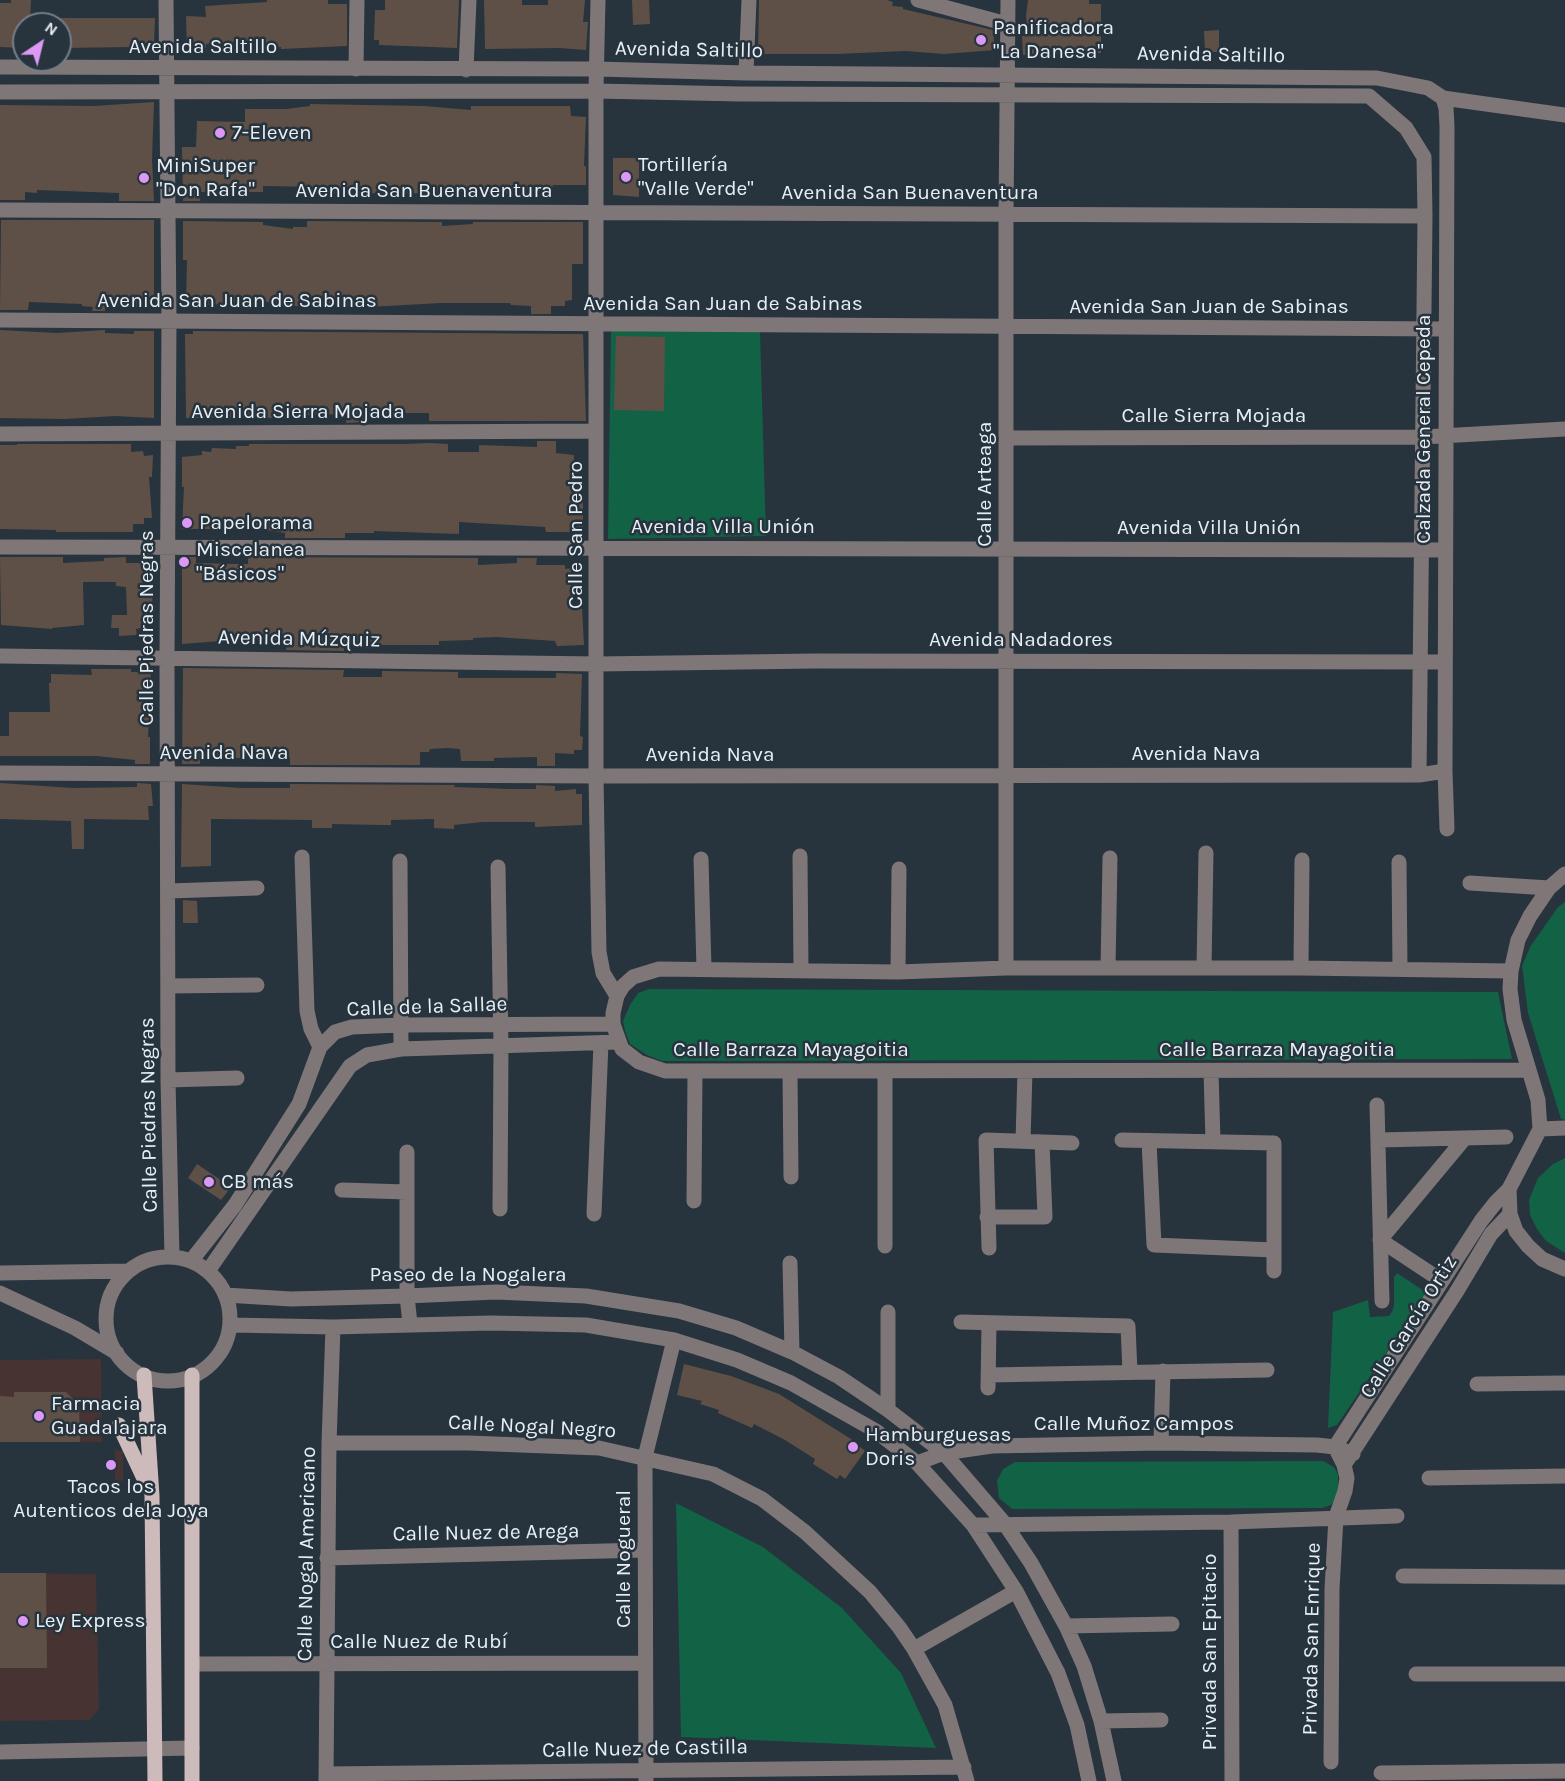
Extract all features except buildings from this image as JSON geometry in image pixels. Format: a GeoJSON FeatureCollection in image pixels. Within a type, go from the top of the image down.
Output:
{"type":"FeatureCollection","features":[{"type":"Feature","properties":{"kind":"main road"},"geometry":{"type":"LineString","coordinates":[[144,1375],[152,1496],[155,1781]]}},
{"type":"Feature","properties":{"kind":"main road"},"geometry":{"type":"LineString","coordinates":[[192,1376],[192,1781]]}},
{"type":"Feature","properties":{"kind":"main road"},"geometry":{"type":"LineString","coordinates":[[119,1425],[152,1496]]}},
{"type":"Feature","properties":{"kind":"street","name":"Calle Piedras Negras"},"geometry":{"type":"LineString","coordinates":[[166,0],[169,321],[168,1080],[172,1257]]}},
{"type":"Feature","properties":{"kind":"street"},"geometry":{"type":"LineString","coordinates":[[356,69],[357,0]]}},
{"type":"Feature","properties":{"kind":"street"},"geometry":{"type":"LineString","coordinates":[[466,70],[469,0]]}},
{"type":"Feature","properties":{"kind":"street","name":"Calle San Pedro"},"geometry":{"type":"LineString","coordinates":[[598,0],[596,69],[596,776],[599,952],[603,973],[616,996]]}},
{"type":"Feature","properties":{"kind":"street"},"geometry":{"type":"LineString","coordinates":[[746,73],[749,0]]}},
{"type":"Feature","properties":{"kind":"street"},"geometry":{"type":"LineString","coordinates":[[918,0],[1007,24]]}},
{"type":"Feature","properties":{"kind":"street","name":"Calle Arteaga"},"geometry":{"type":"LineString","coordinates":[[1006,968],[1006,74],[1008,0]]}},
{"type":"Feature","properties":{"kind":"street","name":"Avenida Saltillo"},"geometry":{"type":"LineString","coordinates":[[0,67],[596,69],[746,73],[1377,78]]}},
{"type":"Feature","properties":{"kind":"street"},"geometry":{"type":"LineString","coordinates":[[1446,158],[1424,157],[1407,129],[1369,96],[1377,78],[1428,88],[1443,98],[1565,115]]}},
{"type":"Feature","properties":{"kind":"street","name":"Avenida Saltillo"},"geometry":{"type":"LineString","coordinates":[[0,92],[596,91],[740,94],[1369,96]]}},
{"type":"Feature","properties":{"kind":"street","name":"Calzada General Cepeda"},"geometry":{"type":"LineString","coordinates":[[1443,98],[1446,108],[1445,771],[1447,829]]}},
{"type":"Feature","properties":{"kind":"street","name":"Calzada General Cepeda"},"geometry":{"type":"LineString","coordinates":[[1419,775],[1424,157]]}},
{"type":"Feature","properties":{"kind":"street","name":"Avenida San Buenaventura"},"geometry":{"type":"LineString","coordinates":[[0,210],[1425,216]]}},
{"type":"Feature","properties":{"kind":"street","name":"Avenida San Juan de Sabinas"},"geometry":{"type":"LineString","coordinates":[[0,320],[1445,329]]}},
{"type":"Feature","properties":{"kind":"street"},"geometry":{"type":"LineString","coordinates":[[1445,436],[1565,429]]}},
{"type":"Feature","properties":{"kind":"street","name":"Avenida Sierra Mojada"},"geometry":{"type":"LineString","coordinates":[[0,434],[597,431]]}},
{"type":"Feature","properties":{"kind":"street","name":"Calle Sierra Mojada"},"geometry":{"type":"LineString","coordinates":[[1006,438],[1445,436]]}},
{"type":"Feature","properties":{"kind":"street","name":"Avenida Villa Unión"},"geometry":{"type":"LineString","coordinates":[[0,547],[1445,550]]}},
{"type":"Feature","properties":{"kind":"street","name":"Avenida Múzquiz"},"geometry":{"type":"LineString","coordinates":[[0,656],[597,664]]}},
{"type":"Feature","properties":{"kind":"street","name":"Avenida Nadadores"},"geometry":{"type":"LineString","coordinates":[[597,664],[815,661],[1445,662]]}},
{"type":"Feature","properties":{"kind":"street","name":"Avenida Nava"},"geometry":{"type":"LineString","coordinates":[[0,772],[596,776],[1419,775],[1445,771]]}},
{"type":"Feature","properties":{"kind":"street"},"geometry":{"type":"LineString","coordinates":[[1204,968],[1206,853]]}},
{"type":"Feature","properties":{"kind":"street"},"geometry":{"type":"LineString","coordinates":[[800,856],[801,970]]}},
{"type":"Feature","properties":{"kind":"street"},"geometry":{"type":"LineString","coordinates":[[191,1261],[235,1205],[299,1104],[320,1047],[311,1029],[307,1011],[302,857]]}},
{"type":"Feature","properties":{"kind":"street"},"geometry":{"type":"LineString","coordinates":[[1108,969],[1110,858]]}},
{"type":"Feature","properties":{"kind":"street"},"geometry":{"type":"LineString","coordinates":[[701,859],[704,969]]}},
{"type":"Feature","properties":{"kind":"street"},"geometry":{"type":"LineString","coordinates":[[1301,968],[1302,860]]}},
{"type":"Feature","properties":{"kind":"street"},"geometry":{"type":"LineString","coordinates":[[400,861],[401,1049]]}},
{"type":"Feature","properties":{"kind":"street"},"geometry":{"type":"LineString","coordinates":[[1400,862],[1400,969]]}},
{"type":"Feature","properties":{"kind":"street"},"geometry":{"type":"LineString","coordinates":[[498,867],[501,1024],[500,1209]]}},
{"type":"Feature","properties":{"kind":"street"},"geometry":{"type":"LineString","coordinates":[[898,972],[899,869]]}},
{"type":"Feature","properties":{"kind":"street"},"geometry":{"type":"LineString","coordinates":[[1565,874],[1549,888],[1530,916],[1518,940],[1511,971],[1510,989],[1515,1020],[1538,1100],[1540,1129],[1509,1189],[1510,1214],[1516,1231],[1527,1246],[1542,1259],[1565,1269]]}},
{"type":"Feature","properties":{"kind":"street"},"geometry":{"type":"LineString","coordinates":[[1470,883],[1549,888]]}},
{"type":"Feature","properties":{"kind":"street"},"geometry":{"type":"LineString","coordinates":[[169,891],[256,888]]}},
{"type":"Feature","properties":{"kind":"street"},"geometry":{"type":"LineString","coordinates":[[616,996],[633,977],[659,969],[898,972],[1006,968],[1301,968],[1511,971]]}},
{"type":"Feature","properties":{"kind":"street"},"geometry":{"type":"LineString","coordinates":[[169,986],[257,985]]}},
{"type":"Feature","properties":{"kind":"street","name":"Calle Barraza Mayagoitia"},"geometry":{"type":"LineString","coordinates":[[616,996],[613,1024],[622,1049],[639,1062],[665,1071],[1528,1070]]}},
{"type":"Feature","properties":{"kind":"street","name":"Calle de la Sallae"},"geometry":{"type":"LineString","coordinates":[[320,1047],[335,1032],[352,1027],[613,1024]]}},
{"type":"Feature","properties":{"kind":"street","name":"Calle de la Sallae"},"geometry":{"type":"LineString","coordinates":[[208,1271],[350,1066],[367,1054],[401,1049],[619,1042]]}},
{"type":"Feature","properties":{"kind":"street"},"geometry":{"type":"LineString","coordinates":[[594,1214],[601,1043]]}},
{"type":"Feature","properties":{"kind":"street"},"geometry":{"type":"LineString","coordinates":[[885,1071],[885,1246]]}},
{"type":"Feature","properties":{"kind":"street"},"geometry":{"type":"LineString","coordinates":[[1023,1141],[1025,1071]]}},
{"type":"Feature","properties":{"kind":"street"},"geometry":{"type":"LineString","coordinates":[[1211,1071],[1213,1142]]}},
{"type":"Feature","properties":{"kind":"street"},"geometry":{"type":"LineString","coordinates":[[694,1201],[695,1072]]}},
{"type":"Feature","properties":{"kind":"street"},"geometry":{"type":"LineString","coordinates":[[790,1072],[791,1177]]}},
{"type":"Feature","properties":{"kind":"street"},"geometry":{"type":"LineString","coordinates":[[168,1080],[237,1078]]}},
{"type":"Feature","properties":{"kind":"street"},"geometry":{"type":"LineString","coordinates":[[299,1104],[315,1115]]}},
{"type":"Feature","properties":{"kind":"street"},"geometry":{"type":"LineString","coordinates":[[1377,1105],[1382,1301]]}},
{"type":"Feature","properties":{"kind":"street"},"geometry":{"type":"LineString","coordinates":[[1540,1129],[1565,1128]]}},
{"type":"Feature","properties":{"kind":"street"},"geometry":{"type":"LineString","coordinates":[[1378,1140],[1506,1137]]}},
{"type":"Feature","properties":{"kind":"street"},"geometry":{"type":"LineString","coordinates":[[1380,1240],[1466,1138]]}},
{"type":"Feature","properties":{"kind":"street"},"geometry":{"type":"LineString","coordinates":[[989,1248],[986,1140],[1072,1143]]}},
{"type":"Feature","properties":{"kind":"street"},"geometry":{"type":"LineString","coordinates":[[1122,1140],[1274,1143],[1274,1271]]}},
{"type":"Feature","properties":{"kind":"street"},"geometry":{"type":"LineString","coordinates":[[1149,1141],[1154,1245],[1274,1250]]}},
{"type":"Feature","properties":{"kind":"street"},"geometry":{"type":"LineString","coordinates":[[987,1217],[1045,1217],[1042,1142]]}},
{"type":"Feature","properties":{"kind":"street"},"geometry":{"type":"LineString","coordinates":[[407,1152],[407,1296],[411,1324]]}},
{"type":"Feature","properties":{"kind":"street","name":"Calle García Ortiz"},"geometry":{"type":"LineString","coordinates":[[1335,1447],[1481,1221],[1509,1189]]}},
{"type":"Feature","properties":{"kind":"street"},"geometry":{"type":"LineString","coordinates":[[342,1190],[407,1192]]}},
{"type":"Feature","properties":{"kind":"street","name":"Calle García Ortiz"},"geometry":{"type":"LineString","coordinates":[[1349,1460],[1491,1234],[1510,1214]]}},
{"type":"Feature","properties":{"kind":"street","name":"Calle García Ortiz"},"geometry":{"type":"LineString","coordinates":[[1380,1240],[1442,1281]]}},
{"type":"Feature","properties":{"kind":"street"},"geometry":{"type":"LineString","coordinates":[[0,1293],[75,1328],[117,1353],[133,1369],[144,1375],[168,1380],[192,1376],[204,1369],[222,1350],[230,1325],[229,1305],[218,1282],[208,1271],[191,1261],[172,1257],[156,1258],[128,1271],[116,1284],[109,1301],[106,1319],[109,1336],[117,1353]]}},
{"type":"Feature","properties":{"kind":"street"},"geometry":{"type":"LineString","coordinates":[[789,1263],[792,1352]]}},
{"type":"Feature","properties":{"kind":"street"},"geometry":{"type":"LineString","coordinates":[[0,1273],[128,1271]]}},
{"type":"Feature","properties":{"kind":"street","name":"Paseo de la Nogalera"},"geometry":{"type":"LineString","coordinates":[[225,1295],[291,1299],[496,1292],[586,1296],[679,1311],[736,1328],[792,1352],[839,1377],[888,1410],[944,1453],[1005,1524],[1031,1563],[1066,1626],[1084,1666],[1101,1721],[1114,1781]]}},
{"type":"Feature","properties":{"kind":"street"},"geometry":{"type":"LineString","coordinates":[[888,1312],[888,1410]]}},
{"type":"Feature","properties":{"kind":"street"},"geometry":{"type":"LineString","coordinates":[[961,1322],[1128,1326],[1130,1372]]}},
{"type":"Feature","properties":{"kind":"street"},"geometry":{"type":"LineString","coordinates":[[230,1325],[333,1328],[411,1324],[586,1324],[674,1340],[737,1360],[791,1383],[876,1431],[917,1463],[973,1525],[1016,1591],[1058,1673],[1077,1725],[1089,1781]]}},
{"type":"Feature","properties":{"kind":"street"},"geometry":{"type":"LineString","coordinates":[[989,1324],[988,1381],[1130,1372],[1267,1370]]}},
{"type":"Feature","properties":{"kind":"street","name":"Calle Nogal Americano"},"geometry":{"type":"LineString","coordinates":[[326,1777],[327,1558],[333,1328]]}},
{"type":"Feature","properties":{"kind":"street","name":"Calle Nogueral"},"geometry":{"type":"LineString","coordinates":[[646,1775],[645,1457],[674,1340]]}},
{"type":"Feature","properties":{"kind":"street"},"geometry":{"type":"LineString","coordinates":[[1161,1443],[1163,1371]]}},
{"type":"Feature","properties":{"kind":"street"},"geometry":{"type":"LineString","coordinates":[[1477,1384],[1565,1383]]}},
{"type":"Feature","properties":{"kind":"street","name":"Calle Nogal Negro"},"geometry":{"type":"LineString","coordinates":[[329,1443],[468,1443],[599,1448],[713,1474],[762,1499],[805,1532],[870,1592],[914,1649],[945,1705],[966,1774]]}},
{"type":"Feature","properties":{"kind":"street","name":"Calle Muñoz Campos"},"geometry":{"type":"LineString","coordinates":[[917,1463],[944,1453],[992,1446],[1161,1443],[1335,1447],[1349,1460]]}},
{"type":"Feature","properties":{"kind":"street"},"geometry":{"type":"LineString","coordinates":[[1336,1517],[1346,1491],[1349,1460]]}},
{"type":"Feature","properties":{"kind":"street"},"geometry":{"type":"LineString","coordinates":[[1429,1478],[1565,1476]]}},
{"type":"Feature","properties":{"kind":"street"},"geometry":{"type":"LineString","coordinates":[[973,1525],[1231,1522],[1397,1516]]}},
{"type":"Feature","properties":{"kind":"street","name":"Privada San Enrique"},"geometry":{"type":"LineString","coordinates":[[1331,1762],[1332,1590],[1336,1517]]}},
{"type":"Feature","properties":{"kind":"street","name":"Privada San Epitacio"},"geometry":{"type":"LineString","coordinates":[[1231,1522],[1232,1781]]}},
{"type":"Feature","properties":{"kind":"street","name":"Calle Nuez de Arega"},"geometry":{"type":"LineString","coordinates":[[327,1558],[645,1550]]}},
{"type":"Feature","properties":{"kind":"street"},"geometry":{"type":"LineString","coordinates":[[1403,1576],[1565,1578]]}},
{"type":"Feature","properties":{"kind":"street"},"geometry":{"type":"LineString","coordinates":[[914,1649],[1016,1591]]}},
{"type":"Feature","properties":{"kind":"street"},"geometry":{"type":"LineString","coordinates":[[1066,1626],[1172,1624]]}},
{"type":"Feature","properties":{"kind":"street","name":"Calle Nuez de Rubí"},"geometry":{"type":"LineString","coordinates":[[193,1664],[645,1663]]}},
{"type":"Feature","properties":{"kind":"street"},"geometry":{"type":"LineString","coordinates":[[1416,1674],[1565,1674]]}},
{"type":"Feature","properties":{"kind":"street"},"geometry":{"type":"LineString","coordinates":[[1101,1721],[1161,1720]]}},
{"type":"Feature","properties":{"kind":"street"},"geometry":{"type":"LineString","coordinates":[[0,1752],[192,1748]]}},
{"type":"Feature","properties":{"kind":"street"},"geometry":{"type":"LineString","coordinates":[[1381,1773],[1565,1771]]}},
{"type":"Feature","properties":{"kind":"street","name":"Calle Nuez de Castilla"},"geometry":{"type":"LineString","coordinates":[[326,1777],[966,1774]]}},
{"type":"Feature","properties":{"kind":"shaded area"},"geometry":{"type":"Polygon","coordinates":[[[101,1359],[102,1442],[0,1442],[0,1360],[101,1359]]]}},
{"type":"Feature","properties":{"kind":"shaded area"},"geometry":{"type":"Polygon","coordinates":[[[115,1450],[123,1451],[123,1481],[115,1480],[115,1450]]]}},
{"type":"Feature","properties":{"kind":"shaded area"},"geometry":{"type":"Polygon","coordinates":[[[0,1573],[96,1574],[99,1709],[90,1720],[0,1721],[0,1573]]]}},
{"type":"Feature","properties":{"kind":"green space"},"geometry":{"type":"Polygon","coordinates":[[[611,331],[760,331],[766,536],[608,539],[611,331]]]}},
{"type":"Feature","properties":{"kind":"green space"},"geometry":{"type":"Polygon","coordinates":[[[1565,902],[1565,1120],[1561,1119],[1528,1013],[1522,966],[1530,947],[1558,907],[1565,902]]]}},
{"type":"Feature","properties":{"kind":"green space"},"geometry":{"type":"Polygon","coordinates":[[[649,989],[1498,992],[1512,1059],[662,1061],[630,1044],[623,1021],[638,993],[649,989]]]}},
{"type":"Feature","properties":{"kind":"green space"},"geometry":{"type":"Polygon","coordinates":[[[1565,1158],[1565,1253],[1546,1241],[1537,1229],[1530,1215],[1529,1200],[1538,1178],[1553,1164],[1565,1158]]]}},
{"type":"Feature","properties":{"kind":"green space"},"geometry":{"type":"Polygon","coordinates":[[[1397,1273],[1427,1293],[1337,1425],[1328,1428],[1333,1312],[1368,1300],[1370,1317],[1389,1316],[1394,1305],[1394,1277],[1397,1273]]]}},
{"type":"Feature","properties":{"kind":"green space"},"geometry":{"type":"Polygon","coordinates":[[[1323,1461],[1334,1467],[1338,1474],[1338,1496],[1331,1505],[1322,1508],[1012,1509],[999,1498],[997,1481],[1003,1469],[1015,1462],[1323,1461]]]}},
{"type":"Feature","properties":{"kind":"green space"},"geometry":{"type":"Polygon","coordinates":[[[676,1503],[763,1547],[842,1608],[901,1673],[936,1748],[681,1737],[676,1503]]]}},
{"type":"Feature","properties":{"kind":"place","name":"Panificadora \"La Danesa\""},"geometry":{"type":"Point","coordinates":[981,40]}},
{"type":"Feature","properties":{"kind":"place","name":"7-Eleven"},"geometry":{"type":"Point","coordinates":[220,133]}},
{"type":"Feature","properties":{"kind":"place","name":"Tortillería \"Valle Verde\""},"geometry":{"type":"Point","coordinates":[626,177]}},
{"type":"Feature","properties":{"kind":"place","name":"MiniSuper \"Don Rafa\""},"geometry":{"type":"Point","coordinates":[144,178]}},
{"type":"Feature","properties":{"kind":"place","name":"Papelorama"},"geometry":{"type":"Point","coordinates":[187,523]}},
{"type":"Feature","properties":{"kind":"place","name":"Miscelanea \"Básicos\""},"geometry":{"type":"Point","coordinates":[184,562]}},
{"type":"Feature","properties":{"kind":"place","name":"CB más"},"geometry":{"type":"Point","coordinates":[209,1182]}},
{"type":"Feature","properties":{"kind":"place","name":"Farmacia Guadalajara"},"geometry":{"type":"Point","coordinates":[39,1416]}},
{"type":"Feature","properties":{"kind":"place","name":"Hamburguesas Doris"},"geometry":{"type":"Point","coordinates":[853,1447]}},
{"type":"Feature","properties":{"kind":"place","name":"Tacos los Autenticos dela Joya"},"geometry":{"type":"Point","coordinates":[111,1465]}},
{"type":"Feature","properties":{"kind":"place","name":"Ley Express"},"geometry":{"type":"Point","coordinates":[23,1621]}}]}
